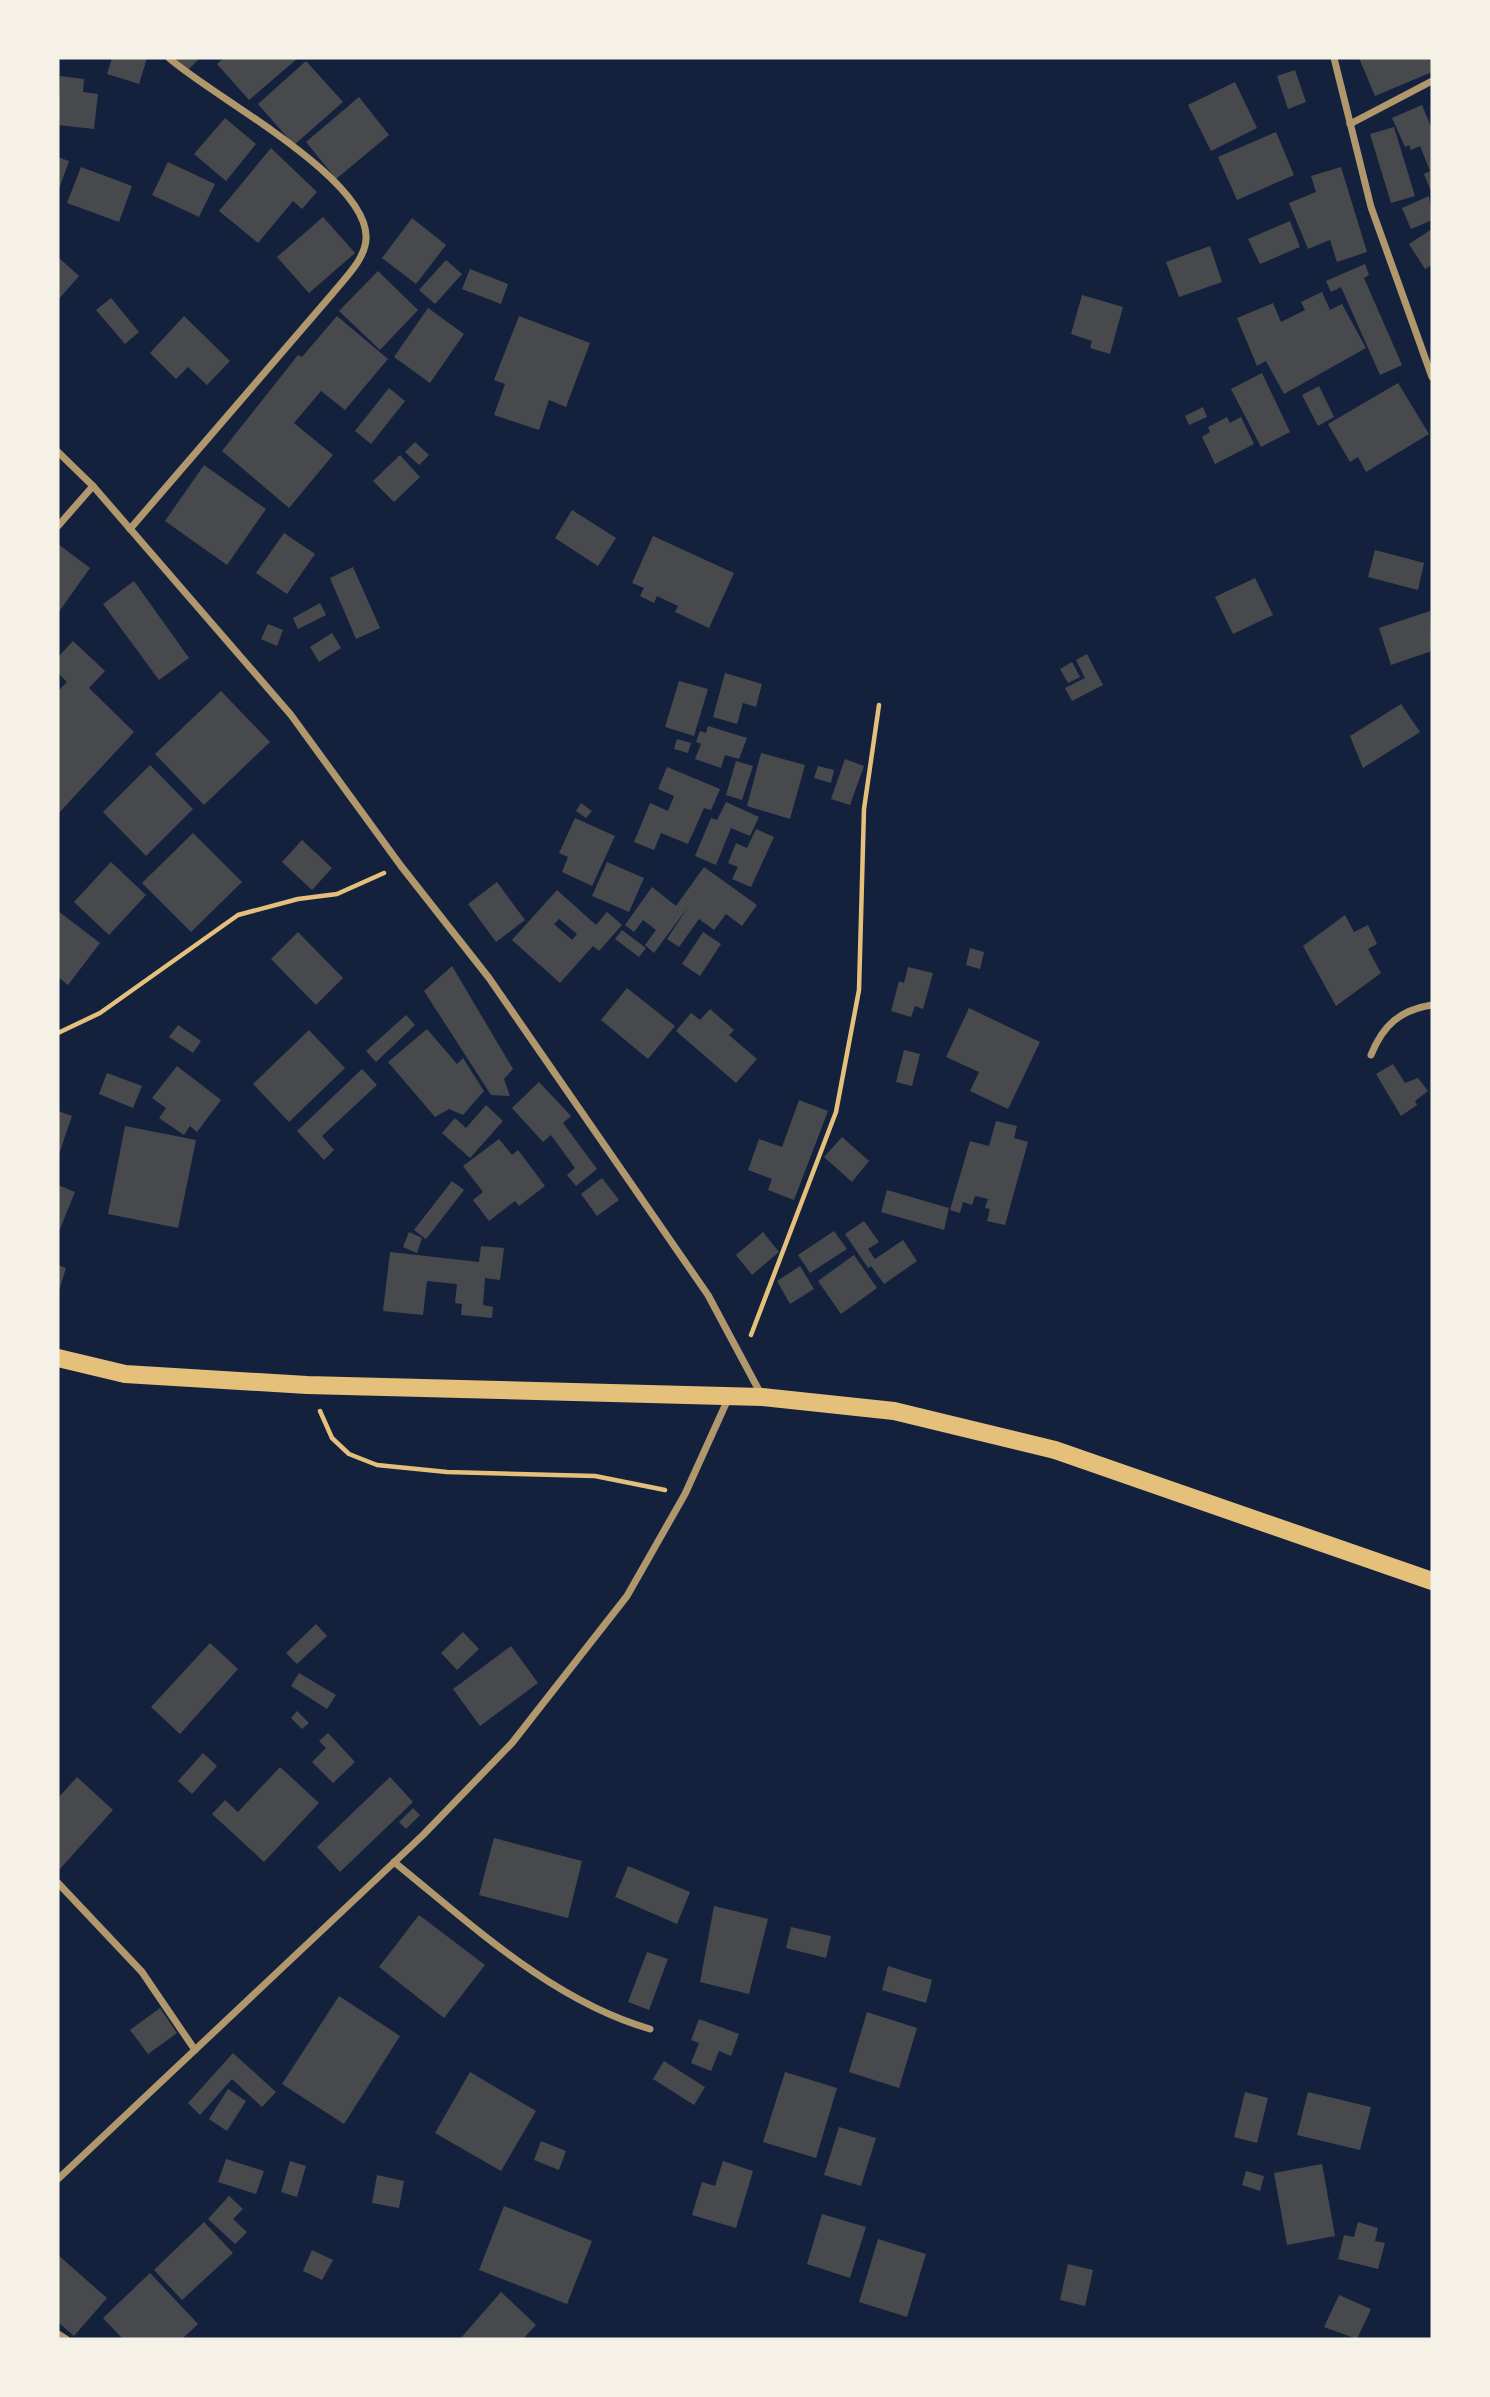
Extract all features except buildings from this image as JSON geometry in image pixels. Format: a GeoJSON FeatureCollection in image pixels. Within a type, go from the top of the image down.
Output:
{"type":"FeatureCollection","features":[{"type":"Feature","properties":{"kind":"main road"},"geometry":{"type":"LineString","coordinates":[[58,1358],[125,1374],[307,1385],[762,1396],[894,1411],[1055,1450],[1432,1581]]}},
{"type":"Feature","properties":{"kind":"street"},"geometry":{"type":"LineString","coordinates":[[130,529],[333,293],[358,262],[367,237],[354,201],[314,163],[228,99],[189,76],[169,58]]}},
{"type":"Feature","properties":{"kind":"street"},"geometry":{"type":"LineString","coordinates":[[1334,58],[1371,207],[1432,377]]}},
{"type":"Feature","properties":{"kind":"street"},"geometry":{"type":"LineString","coordinates":[[1350,124],[1432,80]]}},
{"type":"Feature","properties":{"kind":"street"},"geometry":{"type":"LineString","coordinates":[[58,452],[93,486],[291,715],[401,866],[489,978],[708,1295],[762,1396]]}},
{"type":"Feature","properties":{"kind":"street"},"geometry":{"type":"LineString","coordinates":[[58,526],[93,486]]}},
{"type":"Feature","properties":{"kind":"street"},"geometry":{"type":"LineString","coordinates":[[1371,1055],[1381,1030],[1417,1007],[1432,1005]]}},
{"type":"Feature","properties":{"kind":"street"},"geometry":{"type":"LineString","coordinates":[[58,2179],[394,1862],[512,1743],[627,1596],[685,1494],[730,1395]]}},
{"type":"Feature","properties":{"kind":"street"},"geometry":{"type":"LineString","coordinates":[[394,1862],[551,1983],[621,2021],[650,2029]]}},
{"type":"Feature","properties":{"kind":"street"},"geometry":{"type":"LineString","coordinates":[[58,1883],[142,1972],[195,2050]]}},
{"type":"Feature","properties":{"kind":"street"},"geometry":{"type":"LineString","coordinates":[[58,2334],[66,2339]]}},
{"type":"Feature","properties":{"kind":"path"},"geometry":{"type":"LineString","coordinates":[[743,1359],[836,1112],[859,990],[864,809],[879,705]]}},
{"type":"Feature","properties":{"kind":"path"},"geometry":{"type":"LineString","coordinates":[[58,1033],[100,1013],[238,915],[289,901],[337,894],[401,866]]}},
{"type":"Feature","properties":{"kind":"path"},"geometry":{"type":"LineString","coordinates":[[307,1385],[332,1438],[349,1454],[377,1465],[447,1472],[595,1476],[685,1494]]}}]}
